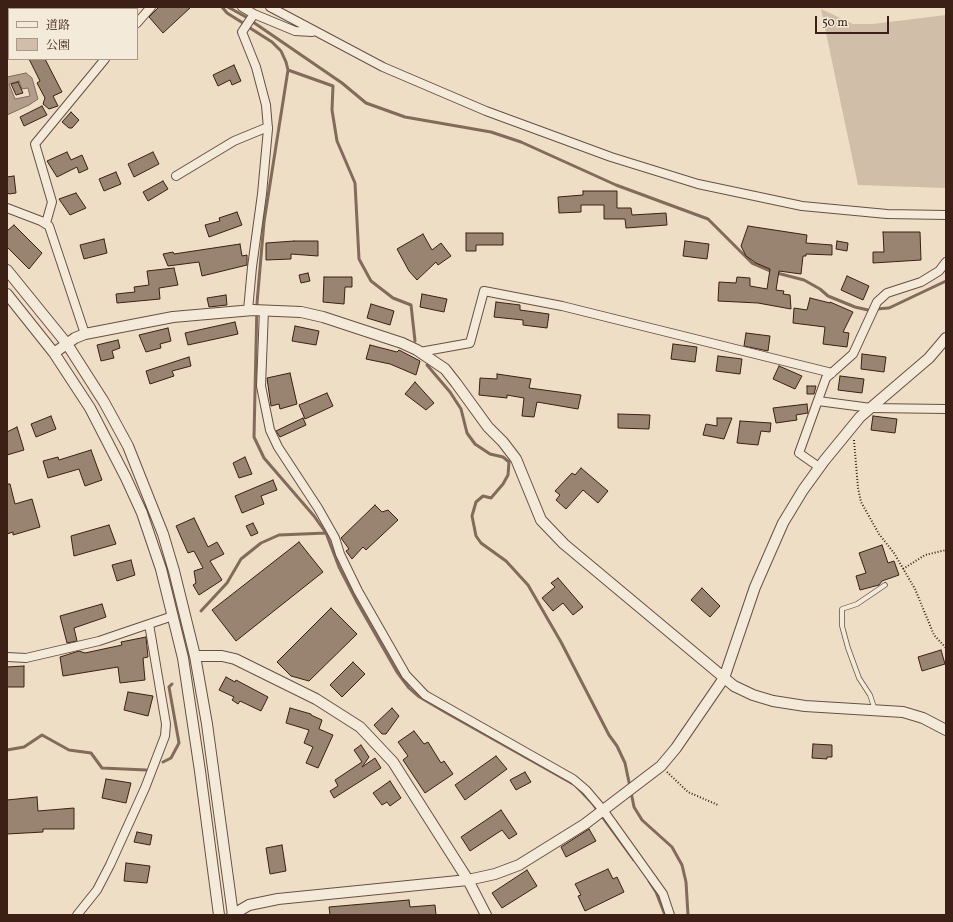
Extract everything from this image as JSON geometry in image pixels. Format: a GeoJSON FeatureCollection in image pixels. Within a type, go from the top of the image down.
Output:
{"type":"FeatureCollection","features":[{"type":"Feature","properties":{"kind":"street"},"geometry":{"type":"LineString","coordinates":[[138,21],[151,7]]}},
{"type":"Feature","properties":{"kind":"street"},"geometry":{"type":"LineString","coordinates":[[242,7],[254,14],[295,31],[317,33]]}},
{"type":"Feature","properties":{"kind":"street"},"geometry":{"type":"LineString","coordinates":[[270,7],[383,67],[486,111],[611,158],[698,184],[802,206],[888,214],[946,215]]}},
{"type":"Feature","properties":{"kind":"street"},"geometry":{"type":"LineString","coordinates":[[254,14],[242,32],[254,60],[266,105],[268,127],[262,194],[252,267],[261,386],[270,430],[278,447],[318,508],[335,538],[340,554],[358,591],[406,675],[425,695],[572,779],[586,790],[599,812],[663,894],[670,915]]}},
{"type":"Feature","properties":{"kind":"street"},"geometry":{"type":"LineString","coordinates":[[46,223],[52,202],[35,144],[104,60]]}},
{"type":"Feature","properties":{"kind":"street"},"geometry":{"type":"LineString","coordinates":[[176,176],[234,141],[268,127]]}},
{"type":"Feature","properties":{"kind":"street"},"geometry":{"type":"LineString","coordinates":[[7,208],[46,223],[51,233],[85,334]]}},
{"type":"Feature","properties":{"kind":"street"},"geometry":{"type":"LineString","coordinates":[[819,467],[799,453],[826,378],[854,354],[876,302],[887,293],[927,278],[939,271],[946,262]]}},
{"type":"Feature","properties":{"kind":"street"},"geometry":{"type":"LineString","coordinates":[[7,270],[67,344],[104,402],[128,446],[149,497],[174,571],[195,656],[207,724],[232,915],[249,905],[278,898],[468,880],[495,874],[520,865],[599,812],[661,766],[676,748],[724,678],[755,587],[783,523],[819,467],[851,428],[871,408],[929,358],[946,338]]}},
{"type":"Feature","properties":{"kind":"street"},"geometry":{"type":"LineString","coordinates":[[420,352],[470,343],[484,291],[562,306],[832,373]]}},
{"type":"Feature","properties":{"kind":"street"},"geometry":{"type":"LineString","coordinates":[[7,294],[54,353],[90,408],[142,513],[161,569],[183,658],[198,756],[219,915]]}},
{"type":"Feature","properties":{"kind":"street"},"geometry":{"type":"LineString","coordinates":[[54,353],[85,334],[173,317],[256,310],[301,312],[323,317],[402,343],[420,352],[444,369],[488,427],[504,442],[516,459],[541,520],[569,549],[734,686],[753,696],[805,706],[903,712],[923,718],[946,730]]}},
{"type":"Feature","properties":{"kind":"street"},"geometry":{"type":"LineString","coordinates":[[818,402],[871,408],[946,409]]}},
{"type":"Feature","properties":{"kind":"street"},"geometry":{"type":"LineString","coordinates":[[7,657],[26,658],[99,641],[173,616]]}},
{"type":"Feature","properties":{"kind":"street"},"geometry":{"type":"LineString","coordinates":[[77,915],[97,890],[110,865],[145,788],[165,736],[166,724],[149,624]]}},
{"type":"Feature","properties":{"kind":"street"},"geometry":{"type":"LineString","coordinates":[[195,656],[222,656],[235,659],[316,699],[360,728],[393,762],[468,880],[486,915]]}},
{"type":"Feature","properties":{"kind":"lane"},"geometry":{"type":"LineString","coordinates":[[876,710],[870,695],[859,678],[848,648],[842,626],[842,609],[857,604],[885,585]]}},
{"type":"Feature","properties":{"kind":"path"},"geometry":{"type":"LineString","coordinates":[[851,428],[861,502],[879,534],[915,589],[934,635],[946,648]]}},
{"type":"Feature","properties":{"kind":"path"},"geometry":{"type":"LineString","coordinates":[[903,569],[925,555],[946,550]]}},
{"type":"Feature","properties":{"kind":"path"},"geometry":{"type":"LineString","coordinates":[[661,766],[688,792],[718,805]]}},
{"type":"Feature","properties":{"kind":"green space"},"geometry":{"type":"Polygon","coordinates":[[[821,9],[853,24],[873,24],[946,15],[946,188],[858,185],[821,9]]]}},
{"type":"Feature","properties":{"kind":"shaded area"},"geometry":{"type":"Polygon","coordinates":[[[26,73],[32,78],[38,99],[29,105],[7,115],[7,77],[26,73]],[[19,81],[9,84],[15,99],[30,96],[28,88],[22,89],[19,81]]]}},
{"type":"Feature","properties":{"kind":"building"},"geometry":{"type":"Polygon","coordinates":[[[159,7],[191,7],[163,33],[149,17],[159,7]]]}},
{"type":"Feature","properties":{"kind":"building"},"geometry":{"type":"Polygon","coordinates":[[[30,60],[46,60],[62,92],[53,96],[58,106],[49,109],[43,104],[45,98],[37,83],[40,81],[30,60]]]}},
{"type":"Feature","properties":{"kind":"building"},"geometry":{"type":"Polygon","coordinates":[[[234,65],[241,81],[232,85],[230,80],[218,86],[213,75],[234,65]]]}},
{"type":"Feature","properties":{"kind":"building"},"geometry":{"type":"Polygon","coordinates":[[[18,82],[23,93],[16,95],[11,84],[18,82]]]}},
{"type":"Feature","properties":{"kind":"building"},"geometry":{"type":"Polygon","coordinates":[[[42,106],[47,115],[24,126],[20,117],[42,106]]]}},
{"type":"Feature","properties":{"kind":"building"},"geometry":{"type":"Polygon","coordinates":[[[71,112],[79,120],[72,128],[69,128],[62,122],[71,112]]]}},
{"type":"Feature","properties":{"kind":"building"},"geometry":{"type":"Polygon","coordinates":[[[67,152],[71,160],[82,155],[88,169],[79,173],[77,167],[57,177],[47,161],[67,152]]]}},
{"type":"Feature","properties":{"kind":"building"},"geometry":{"type":"Polygon","coordinates":[[[153,152],[159,164],[134,177],[128,164],[153,152]]]}},
{"type":"Feature","properties":{"kind":"building"},"geometry":{"type":"Polygon","coordinates":[[[116,172],[121,184],[104,191],[99,179],[116,172]]]}},
{"type":"Feature","properties":{"kind":"building"},"geometry":{"type":"Polygon","coordinates":[[[14,176],[16,193],[9,194],[7,192],[7,177],[14,176]]]}},
{"type":"Feature","properties":{"kind":"building"},"geometry":{"type":"Polygon","coordinates":[[[163,181],[168,189],[148,201],[143,192],[163,181]]]}},
{"type":"Feature","properties":{"kind":"building"},"geometry":{"type":"Polygon","coordinates":[[[583,191],[617,191],[617,208],[631,208],[632,215],[666,213],[667,225],[626,228],[625,219],[604,219],[604,205],[581,205],[581,212],[559,213],[558,197],[583,195],[583,191]]]}},
{"type":"Feature","properties":{"kind":"building"},"geometry":{"type":"Polygon","coordinates":[[[76,193],[86,208],[70,215],[59,199],[76,193]]]}},
{"type":"Feature","properties":{"kind":"building"},"geometry":{"type":"Polygon","coordinates":[[[237,212],[242,225],[209,237],[205,225],[220,221],[219,218],[237,212]]]}},
{"type":"Feature","properties":{"kind":"building"},"geometry":{"type":"Polygon","coordinates":[[[14,225],[42,253],[29,269],[7,247],[7,231],[14,225]]]}},
{"type":"Feature","properties":{"kind":"building"},"geometry":{"type":"Polygon","coordinates":[[[748,226],[807,235],[806,243],[832,245],[832,255],[806,254],[806,256],[803,256],[801,274],[779,271],[776,290],[784,291],[783,294],[790,295],[791,309],[758,303],[718,301],[719,282],[736,283],[737,277],[750,278],[750,286],[767,289],[770,269],[756,263],[746,256],[741,246],[748,226]]]}},
{"type":"Feature","properties":{"kind":"building"},"geometry":{"type":"Polygon","coordinates":[[[883,232],[920,232],[921,260],[873,263],[873,252],[884,252],[883,232]]]}},
{"type":"Feature","properties":{"kind":"building"},"geometry":{"type":"Polygon","coordinates":[[[466,233],[503,233],[503,245],[476,245],[476,251],[466,251],[466,233]]]}},
{"type":"Feature","properties":{"kind":"building"},"geometry":{"type":"Polygon","coordinates":[[[423,234],[432,250],[441,243],[451,256],[438,265],[436,262],[417,280],[409,271],[397,249],[423,234]]]}},
{"type":"Feature","properties":{"kind":"building"},"geometry":{"type":"Polygon","coordinates":[[[104,239],[107,253],[84,259],[80,245],[104,239]]]}},
{"type":"Feature","properties":{"kind":"building"},"geometry":{"type":"Polygon","coordinates":[[[318,241],[318,256],[291,254],[291,259],[266,260],[266,243],[318,241]]]}},
{"type":"Feature","properties":{"kind":"building"},"geometry":{"type":"Polygon","coordinates":[[[685,241],[709,244],[707,259],[683,256],[685,241]]]}},
{"type":"Feature","properties":{"kind":"building"},"geometry":{"type":"Polygon","coordinates":[[[837,241],[848,243],[847,251],[836,249],[837,241]]]}},
{"type":"Feature","properties":{"kind":"building"},"geometry":{"type":"Polygon","coordinates":[[[240,244],[242,256],[247,255],[247,265],[202,276],[199,262],[168,266],[163,254],[173,252],[174,254],[240,244]]]}},
{"type":"Feature","properties":{"kind":"building"},"geometry":{"type":"Polygon","coordinates":[[[174,268],[178,285],[159,288],[160,299],[117,303],[116,294],[135,292],[134,287],[149,285],[147,271],[174,268]]]}},
{"type":"Feature","properties":{"kind":"building"},"geometry":{"type":"Polygon","coordinates":[[[308,273],[310,281],[301,283],[299,275],[308,273]]]}},
{"type":"Feature","properties":{"kind":"building"},"geometry":{"type":"Polygon","coordinates":[[[847,276],[869,286],[863,300],[841,290],[847,276]]]}},
{"type":"Feature","properties":{"kind":"building"},"geometry":{"type":"Polygon","coordinates":[[[324,277],[352,277],[352,287],[345,287],[344,304],[323,302],[324,277]]]}},
{"type":"Feature","properties":{"kind":"building"},"geometry":{"type":"Polygon","coordinates":[[[422,294],[447,299],[444,312],[420,307],[422,294]]]}},
{"type":"Feature","properties":{"kind":"building"},"geometry":{"type":"Polygon","coordinates":[[[226,295],[227,305],[209,307],[207,298],[226,295]]]}},
{"type":"Feature","properties":{"kind":"building"},"geometry":{"type":"Polygon","coordinates":[[[810,298],[830,302],[853,312],[843,332],[849,333],[847,347],[823,344],[825,327],[793,323],[794,308],[807,310],[810,298]]]}},
{"type":"Feature","properties":{"kind":"building"},"geometry":{"type":"Polygon","coordinates":[[[496,302],[520,305],[520,310],[549,314],[547,328],[523,325],[523,320],[494,317],[496,302]]]}},
{"type":"Feature","properties":{"kind":"building"},"geometry":{"type":"Polygon","coordinates":[[[371,304],[394,311],[390,325],[367,318],[371,304]]]}},
{"type":"Feature","properties":{"kind":"building"},"geometry":{"type":"Polygon","coordinates":[[[235,322],[238,334],[188,345],[185,333],[235,322]]]}},
{"type":"Feature","properties":{"kind":"building"},"geometry":{"type":"Polygon","coordinates":[[[295,326],[319,331],[316,345],[292,341],[295,326]]]}},
{"type":"Feature","properties":{"kind":"building"},"geometry":{"type":"Polygon","coordinates":[[[168,328],[171,341],[160,344],[161,348],[146,352],[139,335],[168,328]]]}},
{"type":"Feature","properties":{"kind":"building"},"geometry":{"type":"Polygon","coordinates":[[[746,333],[770,336],[768,351],[744,346],[746,333]]]}},
{"type":"Feature","properties":{"kind":"building"},"geometry":{"type":"Polygon","coordinates":[[[118,340],[120,348],[112,351],[114,358],[101,361],[97,345],[118,340]]]}},
{"type":"Feature","properties":{"kind":"building"},"geometry":{"type":"Polygon","coordinates":[[[673,344],[697,347],[695,362],[671,359],[673,344]]]}},
{"type":"Feature","properties":{"kind":"building"},"geometry":{"type":"Polygon","coordinates":[[[370,345],[397,352],[399,350],[420,361],[416,375],[390,364],[366,359],[370,345]]]}},
{"type":"Feature","properties":{"kind":"building"},"geometry":{"type":"Polygon","coordinates":[[[862,354],[886,357],[884,372],[861,369],[862,354]]]}},
{"type":"Feature","properties":{"kind":"building"},"geometry":{"type":"Polygon","coordinates":[[[718,356],[742,359],[740,374],[716,371],[718,356]]]}},
{"type":"Feature","properties":{"kind":"building"},"geometry":{"type":"Polygon","coordinates":[[[189,357],[191,366],[172,371],[174,376],[150,384],[146,371],[189,357]]]}},
{"type":"Feature","properties":{"kind":"building"},"geometry":{"type":"Polygon","coordinates":[[[779,366],[802,376],[795,389],[773,379],[779,366]]]}},
{"type":"Feature","properties":{"kind":"building"},"geometry":{"type":"Polygon","coordinates":[[[290,373],[297,404],[280,409],[279,404],[271,406],[267,378],[290,373]]]}},
{"type":"Feature","properties":{"kind":"building"},"geometry":{"type":"Polygon","coordinates":[[[497,374],[531,379],[529,388],[581,395],[578,409],[537,402],[534,417],[522,416],[524,398],[507,395],[507,398],[479,395],[480,378],[497,379],[497,374]]]}},
{"type":"Feature","properties":{"kind":"building"},"geometry":{"type":"Polygon","coordinates":[[[840,376],[864,379],[862,393],[838,390],[840,376]]]}},
{"type":"Feature","properties":{"kind":"building"},"geometry":{"type":"Polygon","coordinates":[[[415,382],[434,403],[426,410],[405,394],[415,382]]]}},
{"type":"Feature","properties":{"kind":"building"},"geometry":{"type":"Polygon","coordinates":[[[807,386],[816,386],[814,394],[807,394],[807,386]]]}},
{"type":"Feature","properties":{"kind":"building"},"geometry":{"type":"Polygon","coordinates":[[[327,393],[333,406],[305,419],[299,405],[327,393]]]}},
{"type":"Feature","properties":{"kind":"building"},"geometry":{"type":"Polygon","coordinates":[[[807,404],[808,413],[796,415],[797,420],[776,423],[773,408],[807,404]]]}},
{"type":"Feature","properties":{"kind":"building"},"geometry":{"type":"Polygon","coordinates":[[[618,414],[650,415],[649,429],[618,428],[618,414]]]}},
{"type":"Feature","properties":{"kind":"building"},"geometry":{"type":"Polygon","coordinates":[[[51,416],[56,429],[36,437],[31,424],[51,416]]]}},
{"type":"Feature","properties":{"kind":"building"},"geometry":{"type":"Polygon","coordinates":[[[873,416],[897,419],[895,433],[871,430],[873,416]]]}},
{"type":"Feature","properties":{"kind":"building"},"geometry":{"type":"Polygon","coordinates":[[[303,418],[306,425],[280,437],[276,431],[303,418]]]}},
{"type":"Feature","properties":{"kind":"building"},"geometry":{"type":"Polygon","coordinates":[[[717,418],[732,418],[724,439],[703,435],[706,424],[717,426],[717,418]]]}},
{"type":"Feature","properties":{"kind":"building"},"geometry":{"type":"Polygon","coordinates":[[[740,421],[771,423],[770,432],[761,431],[758,445],[737,443],[740,421]]]}},
{"type":"Feature","properties":{"kind":"building"},"geometry":{"type":"Polygon","coordinates":[[[17,427],[24,450],[7,455],[7,432],[17,427]]]}},
{"type":"Feature","properties":{"kind":"building"},"geometry":{"type":"Polygon","coordinates":[[[91,450],[102,480],[85,486],[79,469],[48,478],[43,461],[58,457],[59,460],[91,450]]]}},
{"type":"Feature","properties":{"kind":"building"},"geometry":{"type":"Polygon","coordinates":[[[245,457],[252,474],[239,478],[233,463],[245,457]]]}},
{"type":"Feature","properties":{"kind":"building"},"geometry":{"type":"Polygon","coordinates":[[[581,468],[608,491],[598,503],[583,490],[566,509],[556,500],[560,495],[555,491],[572,473],[575,475],[581,468]]]}},
{"type":"Feature","properties":{"kind":"building"},"geometry":{"type":"Polygon","coordinates":[[[273,480],[277,490],[261,496],[264,504],[242,513],[235,496],[273,480]]]}},
{"type":"Feature","properties":{"kind":"building"},"geometry":{"type":"Polygon","coordinates":[[[7,484],[10,484],[15,504],[32,499],[40,527],[13,535],[13,532],[7,534],[7,484]]]}},
{"type":"Feature","properties":{"kind":"building"},"geometry":{"type":"Polygon","coordinates":[[[375,505],[382,512],[388,510],[398,520],[366,550],[363,547],[352,559],[346,551],[349,549],[341,538],[375,505]]]}},
{"type":"Feature","properties":{"kind":"building"},"geometry":{"type":"Polygon","coordinates":[[[194,518],[208,547],[217,542],[224,554],[210,561],[222,580],[199,595],[193,585],[196,583],[194,571],[203,568],[194,551],[188,553],[176,526],[194,518]]]}},
{"type":"Feature","properties":{"kind":"building"},"geometry":{"type":"Polygon","coordinates":[[[253,523],[258,533],[251,536],[246,526],[253,523]]]}},
{"type":"Feature","properties":{"kind":"building"},"geometry":{"type":"Polygon","coordinates":[[[109,525],[116,544],[74,556],[71,536],[109,525]]]}},
{"type":"Feature","properties":{"kind":"building"},"geometry":{"type":"Polygon","coordinates":[[[299,542],[323,572],[236,641],[212,610],[299,542]]]}},
{"type":"Feature","properties":{"kind":"building"},"geometry":{"type":"Polygon","coordinates":[[[882,545],[888,563],[894,561],[899,575],[882,581],[879,585],[860,590],[856,576],[866,573],[859,553],[882,545]]]}},
{"type":"Feature","properties":{"kind":"building"},"geometry":{"type":"Polygon","coordinates":[[[131,560],[135,575],[117,581],[112,565],[131,560]]]}},
{"type":"Feature","properties":{"kind":"building"},"geometry":{"type":"Polygon","coordinates":[[[558,578],[583,607],[573,615],[563,603],[553,611],[542,598],[555,587],[551,583],[558,578]]]}},
{"type":"Feature","properties":{"kind":"building"},"geometry":{"type":"Polygon","coordinates":[[[702,588],[720,606],[710,617],[691,600],[702,588]]]}},
{"type":"Feature","properties":{"kind":"building"},"geometry":{"type":"Polygon","coordinates":[[[102,604],[106,617],[74,628],[77,641],[67,643],[60,616],[102,604]]]}},
{"type":"Feature","properties":{"kind":"building"},"geometry":{"type":"Polygon","coordinates":[[[331,608],[357,634],[309,681],[291,676],[277,662],[331,608]]]}},
{"type":"Feature","properties":{"kind":"building"},"geometry":{"type":"Polygon","coordinates":[[[146,637],[148,657],[143,658],[145,680],[120,683],[118,667],[63,676],[60,657],[79,651],[85,653],[122,645],[121,642],[146,637]]]}},
{"type":"Feature","properties":{"kind":"building"},"geometry":{"type":"Polygon","coordinates":[[[941,650],[945,664],[922,671],[918,657],[941,650]]]}},
{"type":"Feature","properties":{"kind":"building"},"geometry":{"type":"Polygon","coordinates":[[[353,662],[365,674],[342,697],[330,685],[353,662]]]}},
{"type":"Feature","properties":{"kind":"building"},"geometry":{"type":"Polygon","coordinates":[[[24,666],[24,687],[7,687],[7,667],[24,666]]]}},
{"type":"Feature","properties":{"kind":"building"},"geometry":{"type":"Polygon","coordinates":[[[226,677],[235,682],[236,680],[268,697],[261,711],[240,701],[238,704],[232,700],[234,697],[219,690],[226,677]]]}},
{"type":"Feature","properties":{"kind":"building"},"geometry":{"type":"Polygon","coordinates":[[[128,692],[153,696],[148,716],[124,710],[128,692]]]}},
{"type":"Feature","properties":{"kind":"building"},"geometry":{"type":"Polygon","coordinates":[[[290,708],[311,714],[322,720],[319,729],[333,735],[318,768],[306,763],[313,747],[304,743],[309,730],[286,723],[290,708]]]}},
{"type":"Feature","properties":{"kind":"building"},"geometry":{"type":"Polygon","coordinates":[[[392,708],[399,716],[386,734],[382,734],[374,725],[392,708]]]}},
{"type":"Feature","properties":{"kind":"building"},"geometry":{"type":"Polygon","coordinates":[[[414,731],[424,744],[428,742],[441,763],[444,761],[453,774],[425,793],[403,760],[408,756],[398,742],[414,731]]]}},
{"type":"Feature","properties":{"kind":"building"},"geometry":{"type":"Polygon","coordinates":[[[813,744],[832,745],[832,757],[827,757],[827,759],[812,758],[813,744]]]}},
{"type":"Feature","properties":{"kind":"building"},"geometry":{"type":"Polygon","coordinates":[[[361,745],[369,757],[362,767],[375,758],[381,768],[334,798],[330,791],[338,786],[335,780],[362,762],[354,750],[361,745]]]}},
{"type":"Feature","properties":{"kind":"building"},"geometry":{"type":"Polygon","coordinates":[[[496,756],[507,769],[465,800],[455,785],[496,756]]]}},
{"type":"Feature","properties":{"kind":"building"},"geometry":{"type":"Polygon","coordinates":[[[525,772],[531,782],[516,790],[510,780],[525,772]]]}},
{"type":"Feature","properties":{"kind":"building"},"geometry":{"type":"Polygon","coordinates":[[[106,779],[131,783],[126,803],[102,798],[106,779]]]}},
{"type":"Feature","properties":{"kind":"building"},"geometry":{"type":"Polygon","coordinates":[[[390,781],[401,798],[390,806],[387,802],[382,805],[373,793],[390,781]]]}},
{"type":"Feature","properties":{"kind":"building"},"geometry":{"type":"Polygon","coordinates":[[[37,797],[38,811],[74,808],[74,829],[43,829],[43,832],[7,834],[7,800],[37,797]]]}},
{"type":"Feature","properties":{"kind":"building"},"geometry":{"type":"Polygon","coordinates":[[[501,810],[517,834],[509,839],[502,830],[470,851],[461,837],[501,810]]]}},
{"type":"Feature","properties":{"kind":"building"},"geometry":{"type":"Polygon","coordinates":[[[589,829],[596,841],[566,857],[561,847],[589,829]]]}},
{"type":"Feature","properties":{"kind":"building"},"geometry":{"type":"Polygon","coordinates":[[[137,832],[152,835],[150,845],[134,842],[137,832]]]}},
{"type":"Feature","properties":{"kind":"building"},"geometry":{"type":"Polygon","coordinates":[[[282,845],[286,871],[270,874],[266,848],[282,845]]]}},
{"type":"Feature","properties":{"kind":"building"},"geometry":{"type":"Polygon","coordinates":[[[126,863],[150,866],[147,883],[124,881],[126,863]]]}},
{"type":"Feature","properties":{"kind":"building"},"geometry":{"type":"Polygon","coordinates":[[[608,869],[613,879],[617,877],[624,892],[585,911],[578,896],[581,895],[575,884],[608,869]]]}},
{"type":"Feature","properties":{"kind":"building"},"geometry":{"type":"Polygon","coordinates":[[[527,870],[537,886],[502,908],[492,893],[527,870]]]}},
{"type":"Feature","properties":{"kind":"building"},"geometry":{"type":"Polygon","coordinates":[[[409,900],[410,907],[435,905],[436,915],[330,915],[329,907],[409,900]]]}},
{"type":"Feature","properties":{"kind":"waterway"},"geometry":{"type":"LineString","coordinates":[[222,7],[227,13],[243,23]]}},
{"type":"Feature","properties":{"kind":"waterway"},"geometry":{"type":"LineString","coordinates":[[228,7],[246,17]]}},
{"type":"Feature","properties":{"kind":"waterway"},"geometry":{"type":"LineString","coordinates":[[253,22],[342,83],[366,103],[405,117],[491,132],[521,142],[616,185],[708,219],[752,263],[773,272],[804,280],[820,289],[828,296],[855,307],[868,310]]}},
{"type":"Feature","properties":{"kind":"waterway"},"geometry":{"type":"LineString","coordinates":[[250,28],[272,42],[281,51],[288,70],[264,222],[257,303],[254,437],[264,458],[314,516],[326,533],[339,567],[357,602],[397,672],[409,688],[418,696],[445,712],[575,785],[593,804],[634,860]]}},
{"type":"Feature","properties":{"kind":"waterway"},"geometry":{"type":"LineString","coordinates":[[288,70],[333,86],[332,110],[337,141],[355,183],[359,259],[371,281],[393,298],[411,305],[415,341]]}},
{"type":"Feature","properties":{"kind":"waterway"},"geometry":{"type":"LineString","coordinates":[[876,309],[889,308],[946,281]]}},
{"type":"Feature","properties":{"kind":"waterway"},"geometry":{"type":"LineString","coordinates":[[427,365],[450,392],[461,409],[467,433],[475,444],[490,454],[503,457],[509,462],[508,475],[503,484],[491,498],[483,496],[476,502],[472,516],[476,536],[481,543],[506,561],[528,585],[561,642],[609,735],[617,746],[625,763],[630,787]]}},
{"type":"Feature","properties":{"kind":"waterway"},"geometry":{"type":"LineString","coordinates":[[201,611],[227,583],[241,559],[261,543],[279,535],[326,533]]}},
{"type":"Feature","properties":{"kind":"waterway"},"geometry":{"type":"LineString","coordinates":[[163,762],[171,758],[179,743],[169,687],[172,684]]}},
{"type":"Feature","properties":{"kind":"waterway"},"geometry":{"type":"LineString","coordinates":[[7,750],[24,747],[42,735],[69,750],[91,753],[102,768],[146,770]]}},
{"type":"Feature","properties":{"kind":"waterway"},"geometry":{"type":"LineString","coordinates":[[631,792],[634,807],[642,820],[672,847],[682,865],[686,882],[688,915]]}},
{"type":"Feature","properties":{"kind":"waterway"},"geometry":{"type":"LineString","coordinates":[[649,881],[656,892],[665,915]]}}]}
